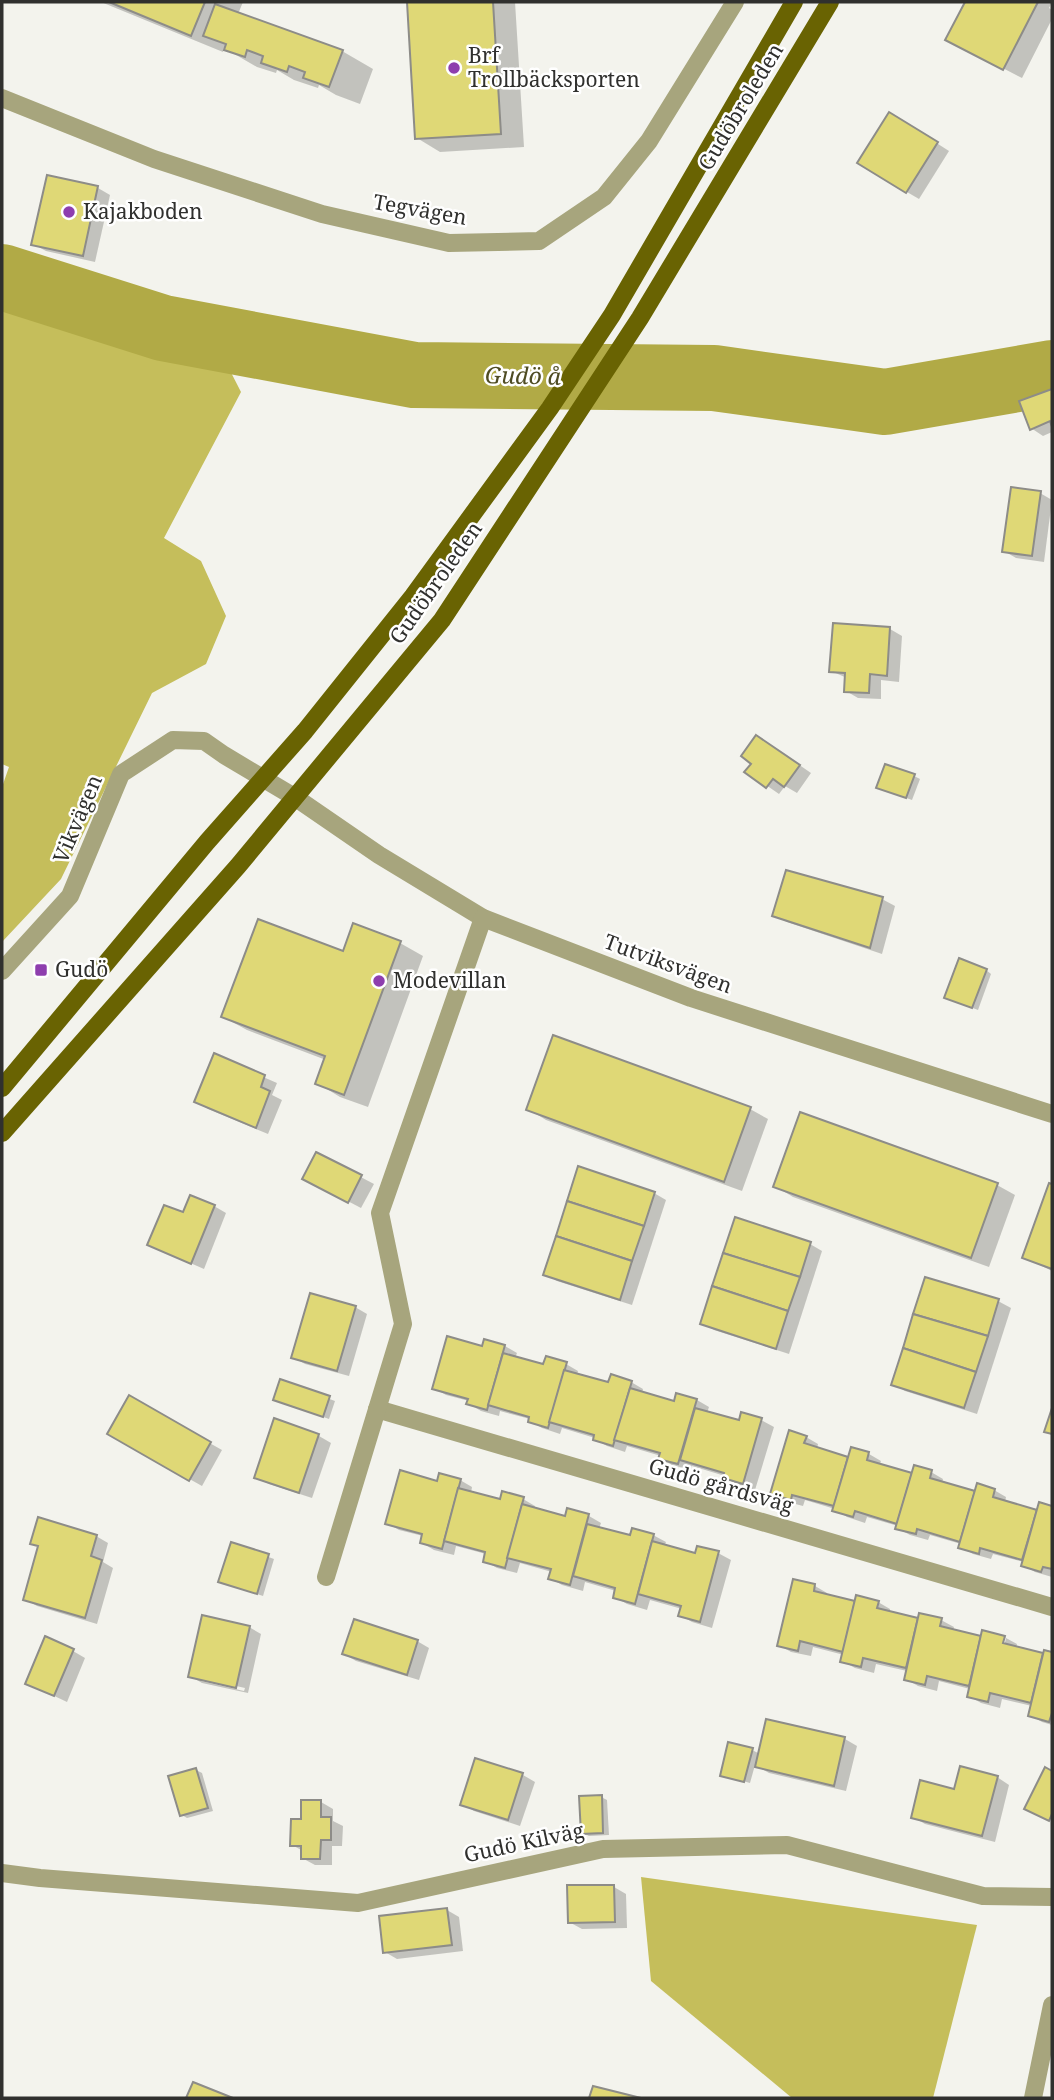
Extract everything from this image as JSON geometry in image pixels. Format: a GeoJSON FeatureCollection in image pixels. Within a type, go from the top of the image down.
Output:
{"type":"FeatureCollection","features":[{"type":"Feature","properties":{"kind":"main road","name":"Gudöbroleden"},"geometry":{"type":"LineString","coordinates":[[2,1088],[207,842],[264,778],[413,596],[550,408],[612,315],[794,2]]}},
{"type":"Feature","properties":{"kind":"main road","name":"Gudöbroleden"},"geometry":{"type":"LineString","coordinates":[[2,1133],[296,798],[442,620],[639,318],[830,2]]}},
{"type":"Feature","properties":{"kind":"street","name":"Tegvägen"},"geometry":{"type":"LineString","coordinates":[[2,98],[154,159],[322,214],[449,243],[539,241],[604,197],[649,141],[735,2]]}},
{"type":"Feature","properties":{"kind":"street","name":"Vikvägen"},"geometry":{"type":"LineString","coordinates":[[2,971],[70,896],[121,774],[173,740],[204,741],[296,798]]}},
{"type":"Feature","properties":{"kind":"street","name":"Tutviksvägen"},"geometry":{"type":"LineString","coordinates":[[296,798],[379,855],[483,918],[691,998],[1052,1114]]}},
{"type":"Feature","properties":{"kind":"street"},"geometry":{"type":"LineString","coordinates":[[326,1577],[403,1324],[380,1213],[483,918]]}},
{"type":"Feature","properties":{"kind":"street","name":"Gudö gårdsväg"},"geometry":{"type":"LineString","coordinates":[[377,1409],[1052,1607]]}},
{"type":"Feature","properties":{"kind":"street","name":"Gudö Kilväg"},"geometry":{"type":"LineString","coordinates":[[2,1873],[358,1903],[603,1849],[787,1845],[983,1896],[1052,1897]]}},
{"type":"Feature","properties":{"kind":"street"},"geometry":{"type":"LineString","coordinates":[[1033,2098],[1052,2005]]}},
{"type":"Feature","properties":{"kind":"shaded area"},"geometry":{"type":"Polygon","coordinates":[[[2,308],[221,353],[241,392],[164,538],[201,561],[226,616],[206,664],[152,693],[61,879],[2,942],[2,787],[9,767],[2,764],[2,308]]]}},
{"type":"Feature","properties":{"kind":"shaded area"},"geometry":{"type":"Polygon","coordinates":[[[641,1877],[977,1925],[933,2098],[792,2098],[651,1981],[641,1877]]]}},
{"type":"Feature","properties":{"kind":"building"},"geometry":{"type":"Polygon","coordinates":[[[109,2],[205,2],[191,36],[109,2]]]}},
{"type":"Feature","properties":{"kind":"building","name":"Brf Trollbäcksporten"},"geometry":{"type":"Polygon","coordinates":[[[407,2],[493,2],[501,134],[415,139],[407,2]]]}},
{"type":"Feature","properties":{"kind":"building"},"geometry":{"type":"Polygon","coordinates":[[[965,2],[1038,2],[1003,70],[945,40],[965,2]]]}},
{"type":"Feature","properties":{"kind":"building"},"geometry":{"type":"Polygon","coordinates":[[[215,4],[343,50],[329,87],[303,78],[305,72],[289,66],[287,72],[261,63],[263,56],[247,50],[245,57],[224,50],[226,44],[203,36],[215,4]]]}},
{"type":"Feature","properties":{"kind":"building"},"geometry":{"type":"Polygon","coordinates":[[[889,112],[938,142],[906,193],[857,163],[889,112]]]}},
{"type":"Feature","properties":{"kind":"building"},"geometry":{"type":"Polygon","coordinates":[[[47,175],[98,186],[83,256],[31,245],[47,175]]]}},
{"type":"Feature","properties":{"kind":"building"},"geometry":{"type":"Polygon","coordinates":[[[1052,389],[1052,427],[1050,421],[1030,430],[1019,401],[1052,389]]]}},
{"type":"Feature","properties":{"kind":"building"},"geometry":{"type":"Polygon","coordinates":[[[1011,487],[1041,491],[1032,556],[1002,552],[1011,487]]]}},
{"type":"Feature","properties":{"kind":"building"},"geometry":{"type":"Polygon","coordinates":[[[833,623],[890,627],[887,676],[870,674],[869,693],[844,692],[845,673],[829,672],[833,623]]]}},
{"type":"Feature","properties":{"kind":"building"},"geometry":{"type":"Polygon","coordinates":[[[756,735],[800,765],[784,787],[773,779],[766,788],[744,772],[751,764],[741,756],[756,735]]]}},
{"type":"Feature","properties":{"kind":"building"},"geometry":{"type":"Polygon","coordinates":[[[885,764],[915,774],[906,798],[876,788],[885,764]]]}},
{"type":"Feature","properties":{"kind":"building"},"geometry":{"type":"Polygon","coordinates":[[[786,870],[883,897],[870,948],[772,916],[786,870]]]}},
{"type":"Feature","properties":{"kind":"building"},"geometry":{"type":"Polygon","coordinates":[[[258,919],[343,951],[353,923],[401,941],[344,1095],[315,1084],[325,1056],[221,1017],[258,919]]]}},
{"type":"Feature","properties":{"kind":"building"},"geometry":{"type":"Polygon","coordinates":[[[959,958],[987,969],[972,1008],[944,998],[959,958]]]}},
{"type":"Feature","properties":{"kind":"building"},"geometry":{"type":"Polygon","coordinates":[[[553,1035],[751,1107],[724,1182],[526,1110],[553,1035]]]}},
{"type":"Feature","properties":{"kind":"building"},"geometry":{"type":"Polygon","coordinates":[[[214,1053],[265,1075],[261,1087],[270,1091],[256,1128],[194,1102],[214,1053]]]}},
{"type":"Feature","properties":{"kind":"building"},"geometry":{"type":"Polygon","coordinates":[[[800,1112],[998,1183],[971,1258],[773,1187],[800,1112]]]}},
{"type":"Feature","properties":{"kind":"building"},"geometry":{"type":"Polygon","coordinates":[[[316,1152],[362,1175],[348,1203],[302,1179],[316,1152]]]}},
{"type":"Feature","properties":{"kind":"building"},"geometry":{"type":"Polygon","coordinates":[[[578,1166],[655,1192],[644,1226],[567,1201],[578,1166]]]}},
{"type":"Feature","properties":{"kind":"building"},"geometry":{"type":"Polygon","coordinates":[[[1049,1183],[1052,1184],[1052,1269],[1022,1258],[1049,1183]]]}},
{"type":"Feature","properties":{"kind":"building"},"geometry":{"type":"Polygon","coordinates":[[[190,1195],[215,1205],[191,1264],[147,1245],[164,1205],[183,1212],[190,1195]]]}},
{"type":"Feature","properties":{"kind":"building"},"geometry":{"type":"Polygon","coordinates":[[[567,1201],[644,1226],[632,1261],[556,1236],[567,1201]]]}},
{"type":"Feature","properties":{"kind":"building"},"geometry":{"type":"Polygon","coordinates":[[[735,1217],[811,1242],[800,1277],[723,1253],[735,1217]]]}},
{"type":"Feature","properties":{"kind":"building"},"geometry":{"type":"Polygon","coordinates":[[[556,1236],[632,1261],[620,1300],[543,1275],[556,1236]]]}},
{"type":"Feature","properties":{"kind":"building"},"geometry":{"type":"Polygon","coordinates":[[[723,1253],[800,1277],[788,1311],[712,1286],[723,1253]]]}},
{"type":"Feature","properties":{"kind":"building"},"geometry":{"type":"Polygon","coordinates":[[[925,1277],[999,1299],[988,1336],[913,1314],[925,1277]]]}},
{"type":"Feature","properties":{"kind":"building"},"geometry":{"type":"Polygon","coordinates":[[[712,1286],[788,1311],[776,1349],[700,1324],[712,1286]]]}},
{"type":"Feature","properties":{"kind":"building"},"geometry":{"type":"Polygon","coordinates":[[[310,1293],[356,1306],[337,1371],[291,1358],[310,1293]]]}},
{"type":"Feature","properties":{"kind":"building"},"geometry":{"type":"Polygon","coordinates":[[[913,1314],[988,1336],[976,1372],[903,1348],[913,1314]]]}},
{"type":"Feature","properties":{"kind":"building"},"geometry":{"type":"Polygon","coordinates":[[[447,1336],[482,1346],[484,1339],[505,1345],[487,1410],[466,1404],[468,1399],[432,1389],[447,1336]]]}},
{"type":"Feature","properties":{"kind":"building"},"geometry":{"type":"Polygon","coordinates":[[[903,1348],[976,1372],[964,1408],[891,1385],[903,1348]]]}},
{"type":"Feature","properties":{"kind":"building"},"geometry":{"type":"Polygon","coordinates":[[[503,1353],[543,1364],[546,1356],[567,1362],[548,1428],[528,1422],[529,1417],[488,1405],[503,1353]]]}},
{"type":"Feature","properties":{"kind":"building"},"geometry":{"type":"Polygon","coordinates":[[[564,1370],[608,1382],[611,1374],[632,1381],[613,1446],[593,1440],[594,1435],[549,1422],[564,1370]]]}},
{"type":"Feature","properties":{"kind":"building"},"geometry":{"type":"Polygon","coordinates":[[[280,1379],[330,1396],[323,1417],[273,1400],[280,1379]]]}},
{"type":"Feature","properties":{"kind":"building"},"geometry":{"type":"Polygon","coordinates":[[[630,1388],[674,1401],[676,1393],[697,1399],[678,1464],[658,1459],[660,1453],[614,1440],[630,1388]]]}},
{"type":"Feature","properties":{"kind":"building"},"geometry":{"type":"Polygon","coordinates":[[[129,1395],[211,1442],[189,1481],[107,1434],[129,1395]]]}},
{"type":"Feature","properties":{"kind":"building"},"geometry":{"type":"Polygon","coordinates":[[[695,1408],[739,1420],[741,1412],[762,1418],[743,1484],[723,1478],[724,1473],[680,1460],[695,1408]]]}},
{"type":"Feature","properties":{"kind":"building"},"geometry":{"type":"Polygon","coordinates":[[[1052,1408],[1052,1434],[1044,1432],[1052,1408]]]}},
{"type":"Feature","properties":{"kind":"building"},"geometry":{"type":"Polygon","coordinates":[[[274,1418],[319,1434],[299,1493],[254,1478],[274,1418]]]}},
{"type":"Feature","properties":{"kind":"building"},"geometry":{"type":"Polygon","coordinates":[[[789,1430],[807,1436],[804,1443],[848,1457],[834,1506],[792,1495],[791,1500],[770,1494],[789,1430]]]}},
{"type":"Feature","properties":{"kind":"building"},"geometry":{"type":"Polygon","coordinates":[[[851,1447],[869,1452],[867,1460],[912,1473],[897,1524],[855,1511],[853,1517],[832,1511],[851,1447]]]}},
{"type":"Feature","properties":{"kind":"building"},"geometry":{"type":"Polygon","coordinates":[[[914,1465],[932,1470],[930,1478],[975,1491],[960,1542],[917,1529],[916,1534],[895,1529],[914,1465]]]}},
{"type":"Feature","properties":{"kind":"building"},"geometry":{"type":"Polygon","coordinates":[[[400,1470],[437,1481],[439,1473],[461,1479],[442,1549],[420,1543],[422,1534],[385,1524],[400,1470]]]}},
{"type":"Feature","properties":{"kind":"building"},"geometry":{"type":"Polygon","coordinates":[[[977,1483],[995,1489],[993,1497],[1037,1510],[1022,1560],[980,1548],[979,1554],[958,1548],[977,1483]]]}},
{"type":"Feature","properties":{"kind":"building"},"geometry":{"type":"Polygon","coordinates":[[[458,1488],[500,1499],[502,1491],[524,1497],[505,1568],[483,1562],[485,1552],[444,1541],[458,1488]]]}},
{"type":"Feature","properties":{"kind":"building"},"geometry":{"type":"Polygon","coordinates":[[[1039,1502],[1052,1506],[1052,1569],[1043,1567],[1041,1572],[1021,1566],[1039,1502]]]}},
{"type":"Feature","properties":{"kind":"building"},"geometry":{"type":"Polygon","coordinates":[[[522,1504],[565,1516],[567,1508],[589,1514],[570,1585],[548,1579],[551,1569],[507,1558],[522,1504]]]}},
{"type":"Feature","properties":{"kind":"building"},"geometry":{"type":"Polygon","coordinates":[[[38,1517],[97,1535],[91,1556],[102,1560],[85,1618],[23,1600],[38,1546],[30,1544],[38,1517]]]}},
{"type":"Feature","properties":{"kind":"building"},"geometry":{"type":"Polygon","coordinates":[[[587,1524],[630,1535],[632,1528],[654,1534],[635,1604],[613,1598],[615,1588],[573,1576],[587,1524]]]}},
{"type":"Feature","properties":{"kind":"building"},"geometry":{"type":"Polygon","coordinates":[[[652,1541],[695,1553],[697,1546],[719,1551],[700,1622],[678,1616],[681,1606],[638,1594],[652,1541]]]}},
{"type":"Feature","properties":{"kind":"building"},"geometry":{"type":"Polygon","coordinates":[[[231,1542],[269,1554],[257,1594],[218,1582],[231,1542]]]}},
{"type":"Feature","properties":{"kind":"building"},"geometry":{"type":"Polygon","coordinates":[[[793,1579],[815,1584],[814,1591],[855,1601],[843,1652],[800,1641],[798,1651],[777,1646],[793,1579]]]}},
{"type":"Feature","properties":{"kind":"building"},"geometry":{"type":"Polygon","coordinates":[[[856,1595],[879,1601],[877,1608],[918,1618],[906,1668],[863,1658],[861,1667],[840,1662],[856,1595]]]}},
{"type":"Feature","properties":{"kind":"building"},"geometry":{"type":"Polygon","coordinates":[[[919,1613],[942,1618],[940,1626],[981,1636],[969,1686],[927,1676],[925,1685],[904,1680],[919,1613]]]}},
{"type":"Feature","properties":{"kind":"building"},"geometry":{"type":"Polygon","coordinates":[[[202,1615],[250,1626],[236,1688],[188,1677],[202,1615]]]}},
{"type":"Feature","properties":{"kind":"building"},"geometry":{"type":"Polygon","coordinates":[[[354,1619],[418,1640],[407,1675],[342,1654],[354,1619]]]}},
{"type":"Feature","properties":{"kind":"building"},"geometry":{"type":"Polygon","coordinates":[[[982,1630],[1005,1636],[1003,1643],[1043,1653],[1031,1703],[990,1693],[988,1702],[967,1697],[982,1630]]]}},
{"type":"Feature","properties":{"kind":"building"},"geometry":{"type":"Polygon","coordinates":[[[45,1636],[74,1649],[54,1696],[25,1684],[45,1636]]]}},
{"type":"Feature","properties":{"kind":"building"},"geometry":{"type":"Polygon","coordinates":[[[1044,1650],[1052,1652],[1052,1713],[1049,1722],[1028,1716],[1044,1650]]]}},
{"type":"Feature","properties":{"kind":"building"},"geometry":{"type":"Polygon","coordinates":[[[766,1719],[845,1737],[834,1786],[755,1767],[766,1719]]]}},
{"type":"Feature","properties":{"kind":"building"},"geometry":{"type":"Polygon","coordinates":[[[728,1742],[753,1748],[744,1782],[720,1776],[728,1742]]]}},
{"type":"Feature","properties":{"kind":"building"},"geometry":{"type":"Polygon","coordinates":[[[475,1758],[523,1773],[508,1820],[460,1805],[475,1758]]]}},
{"type":"Feature","properties":{"kind":"building"},"geometry":{"type":"Polygon","coordinates":[[[960,1766],[998,1776],[982,1836],[911,1818],[920,1780],[954,1789],[960,1766]]]}},
{"type":"Feature","properties":{"kind":"building"},"geometry":{"type":"Polygon","coordinates":[[[1045,1767],[1052,1771],[1052,1814],[1049,1821],[1024,1809],[1045,1767]]]}},
{"type":"Feature","properties":{"kind":"building"},"geometry":{"type":"Polygon","coordinates":[[[196,1768],[208,1808],[180,1816],[168,1776],[196,1768]]]}},
{"type":"Feature","properties":{"kind":"building"},"geometry":{"type":"Polygon","coordinates":[[[602,1795],[603,1833],[581,1834],[579,1796],[602,1795]]]}},
{"type":"Feature","properties":{"kind":"building"},"geometry":{"type":"Polygon","coordinates":[[[301,1800],[321,1800],[321,1817],[331,1817],[331,1840],[321,1840],[320,1859],[301,1859],[301,1846],[290,1846],[291,1819],[301,1819],[301,1800]]]}},
{"type":"Feature","properties":{"kind":"building"},"geometry":{"type":"Polygon","coordinates":[[[567,1885],[614,1885],[615,1922],[568,1923],[567,1885]]]}},
{"type":"Feature","properties":{"kind":"building"},"geometry":{"type":"Polygon","coordinates":[[[447,1908],[452,1945],[383,1953],[379,1916],[447,1908]]]}},
{"type":"Feature","properties":{"kind":"building"},"geometry":{"type":"Polygon","coordinates":[[[193,2082],[233,2098],[186,2098],[193,2082]]]}},
{"type":"Feature","properties":{"kind":"building"},"geometry":{"type":"Polygon","coordinates":[[[593,2086],[641,2098],[589,2098],[593,2086]]]}},
{"type":"Feature","properties":{"kind":"waterway","name":"Gudö å"},"geometry":{"type":"LineString","coordinates":[[2,277],[163,328],[414,375],[714,378],[885,402],[1052,373]]}},
{"type":"Feature","properties":{"kind":"place","name":"Brf Trollbäcksporten"},"geometry":{"type":"Point","coordinates":[454,68]}},
{"type":"Feature","properties":{"kind":"place","name":"Kajakboden"},"geometry":{"type":"Point","coordinates":[69,212]}},
{"type":"Feature","properties":{"kind":"place","name":"Gudö"},"geometry":{"type":"Point","coordinates":[41,970]}},
{"type":"Feature","properties":{"kind":"place","name":"Modevillan"},"geometry":{"type":"Point","coordinates":[379,981]}}]}
